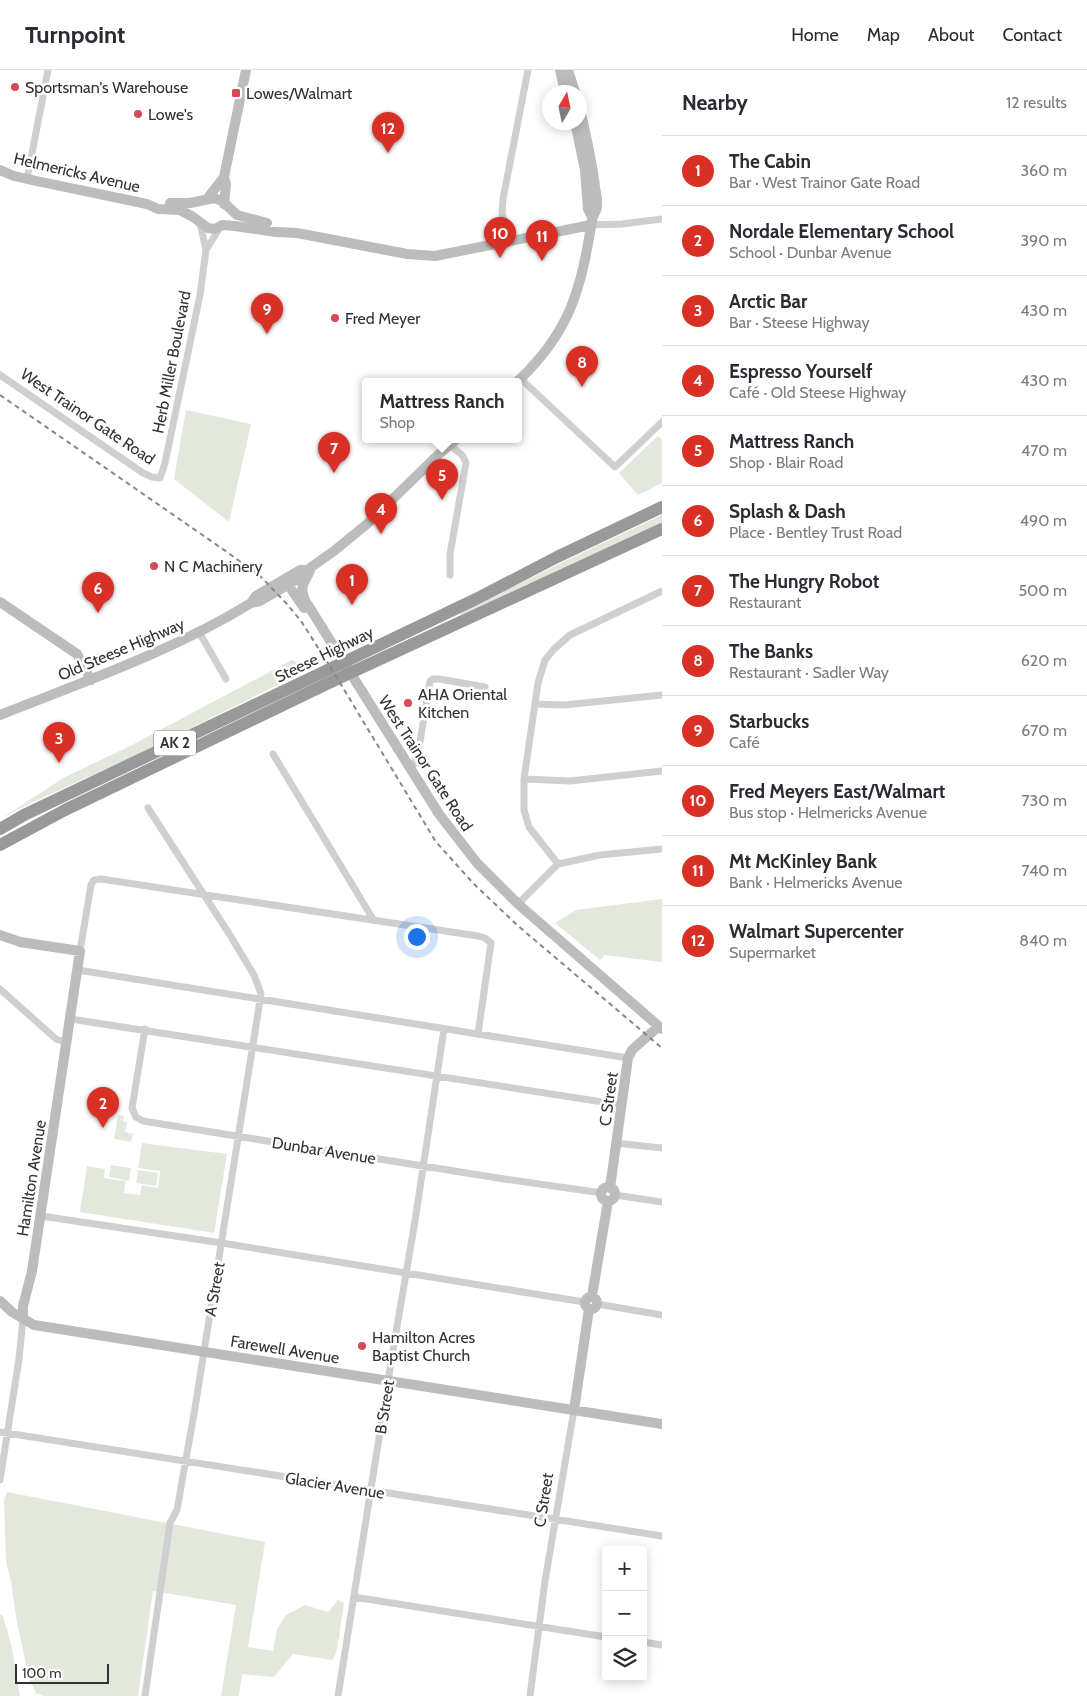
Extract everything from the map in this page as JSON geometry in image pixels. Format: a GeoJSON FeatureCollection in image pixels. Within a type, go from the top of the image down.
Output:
{"type":"FeatureCollection","features":[{"type":"Feature","properties":{"kind":"highway","name":"Steese Highway"},"geometry":{"type":"LineString","coordinates":[[0,845],[58,813],[346,668],[557,557],[662,507]]}},
{"type":"Feature","properties":{"kind":"highway","name":"Steese Highway"},"geometry":{"type":"LineString","coordinates":[[0,829],[24,815],[346,668],[662,529]]}},
{"type":"Feature","properties":{"kind":"street"},"geometry":{"type":"LineString","coordinates":[[27,179],[48,70]]}},
{"type":"Feature","properties":{"kind":"street","name":"Herb Miller Boulevard"},"geometry":{"type":"LineString","coordinates":[[160,478],[165,463],[189,352],[206,250],[227,215],[224,204],[226,184],[224,176],[246,70]]}},
{"type":"Feature","properties":{"kind":"street"},"geometry":{"type":"LineString","coordinates":[[510,240],[502,214],[503,199],[528,70]]}},
{"type":"Feature","properties":{"kind":"street"},"geometry":{"type":"LineString","coordinates":[[560,70],[564,85]]}},
{"type":"Feature","properties":{"kind":"street"},"geometry":{"type":"LineString","coordinates":[[568,70],[573,85]]}},
{"type":"Feature","properties":{"kind":"street"},"geometry":{"type":"LineString","coordinates":[[577,130],[585,170],[588,208],[592,221]]}},
{"type":"Feature","properties":{"kind":"street"},"geometry":{"type":"LineString","coordinates":[[522,378],[550,346],[568,316],[583,273],[592,221],[598,208],[584,130]]}},
{"type":"Feature","properties":{"kind":"street","name":"Helmericks Avenue"},"geometry":{"type":"LineString","coordinates":[[0,170],[27,179],[147,204],[158,209],[180,210],[193,217],[204,227],[211,229],[221,226],[297,233],[420,256],[448,254],[592,221]]}},
{"type":"Feature","properties":{"kind":"street","name":"Herb Miller Boulevard"},"geometry":{"type":"LineString","coordinates":[[206,250],[196,214],[198,207],[224,176]]}},
{"type":"Feature","properties":{"kind":"street","name":"Helmericks Avenue"},"geometry":{"type":"LineString","coordinates":[[147,204],[157,202],[181,204],[214,198],[237,215],[276,225],[297,233]]}},
{"type":"Feature","properties":{"kind":"street"},"geometry":{"type":"LineString","coordinates":[[592,221],[622,224],[662,219]]}},
{"type":"Feature","properties":{"kind":"street","name":"West Trainor Gate Road"},"geometry":{"type":"LineString","coordinates":[[0,375],[143,473],[160,478]]}},
{"type":"Feature","properties":{"kind":"street"},"geometry":{"type":"LineString","coordinates":[[522,382],[615,467],[662,422]]}},
{"type":"Feature","properties":{"kind":"street","name":"Old Steese Highway"},"geometry":{"type":"LineString","coordinates":[[251,603],[256,596],[306,569],[334,551],[367,524],[453,443]]}},
{"type":"Feature","properties":{"kind":"street"},"geometry":{"type":"LineString","coordinates":[[450,575],[450,554],[466,463],[455,443]]}},
{"type":"Feature","properties":{"kind":"street"},"geometry":{"type":"LineString","coordinates":[[289,586],[291,580],[306,569]]}},
{"type":"Feature","properties":{"kind":"street","name":"West Trainor Gate Road"},"geometry":{"type":"LineString","coordinates":[[306,569],[310,573],[302,589],[306,602],[439,814],[460,842],[477,863],[518,904],[661,1026]]}},
{"type":"Feature","properties":{"kind":"street","name":"West Trainor Gate Road"},"geometry":{"type":"LineString","coordinates":[[289,586],[309,615],[317,620]]}},
{"type":"Feature","properties":{"kind":"street","name":"Old Steese Highway"},"geometry":{"type":"LineString","coordinates":[[0,715],[90,680],[198,632],[251,603],[260,602],[289,586]]}},
{"type":"Feature","properties":{"kind":"street"},"geometry":{"type":"LineString","coordinates":[[558,864],[529,827],[524,810],[524,779],[538,683],[545,660],[570,635],[662,591]]}},
{"type":"Feature","properties":{"kind":"street"},"geometry":{"type":"LineString","coordinates":[[0,602],[77,654],[90,680]]}},
{"type":"Feature","properties":{"kind":"street"},"geometry":{"type":"LineString","coordinates":[[198,632],[226,679]]}},
{"type":"Feature","properties":{"kind":"street"},"geometry":{"type":"LineString","coordinates":[[411,770],[418,754],[430,681],[439,679],[485,687]]}},
{"type":"Feature","properties":{"kind":"street"},"geometry":{"type":"LineString","coordinates":[[535,704],[564,705],[662,695]]}},
{"type":"Feature","properties":{"kind":"street"},"geometry":{"type":"LineString","coordinates":[[273,754],[372,920]]}},
{"type":"Feature","properties":{"kind":"street"},"geometry":{"type":"LineString","coordinates":[[524,779],[570,781],[662,771]]}},
{"type":"Feature","properties":{"kind":"street","name":"A Street"},"geometry":{"type":"LineString","coordinates":[[145,1696],[170,1523],[177,1510],[186,1461],[261,994],[254,976],[148,808]]}},
{"type":"Feature","properties":{"kind":"street"},"geometry":{"type":"LineString","coordinates":[[518,904],[558,864],[600,855],[662,849]]}},
{"type":"Feature","properties":{"kind":"street","name":"Hamilton Avenue"},"geometry":{"type":"LineString","coordinates":[[0,1480],[4,1433],[23,1331],[23,1306],[32,1271],[41,1216],[91,885],[94,880],[101,879],[203,894]]}},
{"type":"Feature","properties":{"kind":"street"},"geometry":{"type":"LineString","coordinates":[[203,894],[486,938],[490,943],[478,1034]]}},
{"type":"Feature","properties":{"kind":"street"},"geometry":{"type":"LineString","coordinates":[[0,935],[20,942],[80,951]]}},
{"type":"Feature","properties":{"kind":"street"},"geometry":{"type":"LineString","coordinates":[[78,970],[628,1058]]}},
{"type":"Feature","properties":{"kind":"street"},"geometry":{"type":"LineString","coordinates":[[0,989],[56,1039],[67,1043]]}},
{"type":"Feature","properties":{"kind":"street"},"geometry":{"type":"LineString","coordinates":[[71,1018],[622,1105]]}},
{"type":"Feature","properties":{"kind":"street","name":"C Street"},"geometry":{"type":"LineString","coordinates":[[530,1696],[545,1581],[609,1194],[628,1058],[632,1050],[661,1026]]}},
{"type":"Feature","properties":{"kind":"street","name":"B Street"},"geometry":{"type":"LineString","coordinates":[[338,1696],[444,1029]]}},
{"type":"Feature","properties":{"kind":"street","name":"Dunbar Avenue"},"geometry":{"type":"LineString","coordinates":[[145,1030],[132,1108],[136,1117],[143,1121],[422,1167],[662,1202]]}},
{"type":"Feature","properties":{"kind":"street"},"geometry":{"type":"LineString","coordinates":[[616,1144],[662,1148]]}},
{"type":"Feature","properties":{"kind":"street"},"geometry":{"type":"LineString","coordinates":[[41,1216],[222,1243],[662,1315]]}},
{"type":"Feature","properties":{"kind":"street","name":"Farewell Avenue"},"geometry":{"type":"LineString","coordinates":[[0,1301],[12,1312],[34,1325],[662,1424]]}},
{"type":"Feature","properties":{"kind":"street","name":"Glacier Avenue"},"geometry":{"type":"LineString","coordinates":[[4,1433],[662,1536]]}},
{"type":"Feature","properties":{"kind":"street"},"geometry":{"type":"LineString","coordinates":[[354,1597],[602,1635]]}},
{"type":"Feature","properties":{"kind":"street"},"geometry":{"type":"LineString","coordinates":[[647,1643],[662,1646]]}},
{"type":"Feature","properties":{"kind":"shaded area"},"geometry":{"type":"Polygon","coordinates":[[[186,410],[251,424],[229,522],[174,479],[186,410]]]}},
{"type":"Feature","properties":{"kind":"shaded area"},"geometry":{"type":"Polygon","coordinates":[[[658,436],[662,440],[662,483],[638,495],[619,473],[658,436]]]}},
{"type":"Feature","properties":{"kind":"shaded area"},"geometry":{"type":"Polygon","coordinates":[[[662,515],[662,523],[461,615],[460,613],[569,559],[662,515]]]}},
{"type":"Feature","properties":{"kind":"shaded area"},"geometry":{"type":"Polygon","coordinates":[[[292,660],[303,664],[308,670],[130,758],[2,818],[65,777],[130,746],[292,660]]]}},
{"type":"Feature","properties":{"kind":"shaded area"},"geometry":{"type":"Polygon","coordinates":[[[662,899],[662,962],[605,955],[600,960],[555,923],[576,910],[662,899]]]}},
{"type":"Feature","properties":{"kind":"shaded area"},"geometry":{"type":"Polygon","coordinates":[[[118,1115],[124,1116],[123,1121],[127,1122],[125,1132],[133,1134],[131,1142],[114,1139],[118,1115]]]}},
{"type":"Feature","properties":{"kind":"shaded area"},"geometry":{"type":"Polygon","coordinates":[[[142,1143],[227,1154],[214,1233],[80,1212],[87,1166],[105,1169],[104,1178],[125,1181],[124,1193],[140,1195],[142,1185],[158,1188],[160,1171],[138,1168],[142,1143]]]}},
{"type":"Feature","properties":{"kind":"shaded area"},"geometry":{"type":"Polygon","coordinates":[[[111,1165],[131,1168],[129,1181],[109,1177],[111,1165]]]}},
{"type":"Feature","properties":{"kind":"shaded area"},"geometry":{"type":"Polygon","coordinates":[[[138,1170],[158,1173],[156,1186],[136,1183],[138,1170]]]}},
{"type":"Feature","properties":{"kind":"shaded area"},"geometry":{"type":"Polygon","coordinates":[[[7,1492],[265,1542],[248,1647],[273,1651],[277,1629],[286,1615],[305,1605],[328,1612],[338,1600],[344,1603],[337,1650],[333,1660],[293,1654],[274,1677],[242,1674],[239,1696],[221,1696],[236,1605],[153,1591],[138,1696],[44,1696],[36,1693],[30,1681],[6,1562],[4,1500],[7,1492]]]}},
{"type":"Feature","properties":{"kind":"shaded area"},"geometry":{"type":"Polygon","coordinates":[[[0,1614],[3,1616],[12,1648],[20,1696],[0,1696],[0,1614]]]}},
{"type":"Feature","properties":{"kind":"railway"},"geometry":{"type":"LineString","coordinates":[[0,395],[260,576],[301,621],[436,842],[474,884],[517,925],[662,1048]]}},
{"type":"Feature","properties":{"kind":"place","name":"Sportsman's Warehouse"},"geometry":{"type":"Point","coordinates":[15,87]}},
{"type":"Feature","properties":{"kind":"place","name":"Lowes/Walmart"},"geometry":{"type":"Point","coordinates":[236,93]}},
{"type":"Feature","properties":{"kind":"place","name":"Lowe's"},"geometry":{"type":"Point","coordinates":[138,114]}},
{"type":"Feature","properties":{"kind":"place","name":"Walmart Supercenter"},"geometry":{"type":"Point","coordinates":[388,153]}},
{"type":"Feature","properties":{"kind":"place","name":"Fred Meyers East/Walmart"},"geometry":{"type":"Point","coordinates":[500,258]}},
{"type":"Feature","properties":{"kind":"place","name":"Mt McKinley Bank"},"geometry":{"type":"Point","coordinates":[542,261]}},
{"type":"Feature","properties":{"kind":"place","name":"Fred Meyer"},"geometry":{"type":"Point","coordinates":[335,318]}},
{"type":"Feature","properties":{"kind":"place","name":"Starbucks"},"geometry":{"type":"Point","coordinates":[267,334]}},
{"type":"Feature","properties":{"kind":"place","name":"The Banks"},"geometry":{"type":"Point","coordinates":[582,387]}},
{"type":"Feature","properties":{"kind":"place","name":"The Hungry Robot"},"geometry":{"type":"Point","coordinates":[334,473]}},
{"type":"Feature","properties":{"kind":"place","name":"Mattress Ranch"},"geometry":{"type":"Point","coordinates":[442,500]}},
{"type":"Feature","properties":{"kind":"place","name":"Espresso Yourself"},"geometry":{"type":"Point","coordinates":[381,534]}},
{"type":"Feature","properties":{"kind":"place","name":"N C Machinery"},"geometry":{"type":"Point","coordinates":[154,566]}},
{"type":"Feature","properties":{"kind":"place","name":"The Cabin"},"geometry":{"type":"Point","coordinates":[352,605]}},
{"type":"Feature","properties":{"kind":"place","name":"Splash & Dash"},"geometry":{"type":"Point","coordinates":[98,613]}},
{"type":"Feature","properties":{"kind":"place","name":"AHA Oriental Kitchen"},"geometry":{"type":"Point","coordinates":[408,703]}},
{"type":"Feature","properties":{"kind":"place","name":"Arctic Bar"},"geometry":{"type":"Point","coordinates":[59,763]}},
{"type":"Feature","properties":{"kind":"place","name":"Nordale Elementary School"},"geometry":{"type":"Point","coordinates":[103,1128]}},
{"type":"Feature","properties":{"kind":"place","name":"Hamilton Acres Baptist Church"},"geometry":{"type":"Point","coordinates":[362,1346]}}]}
